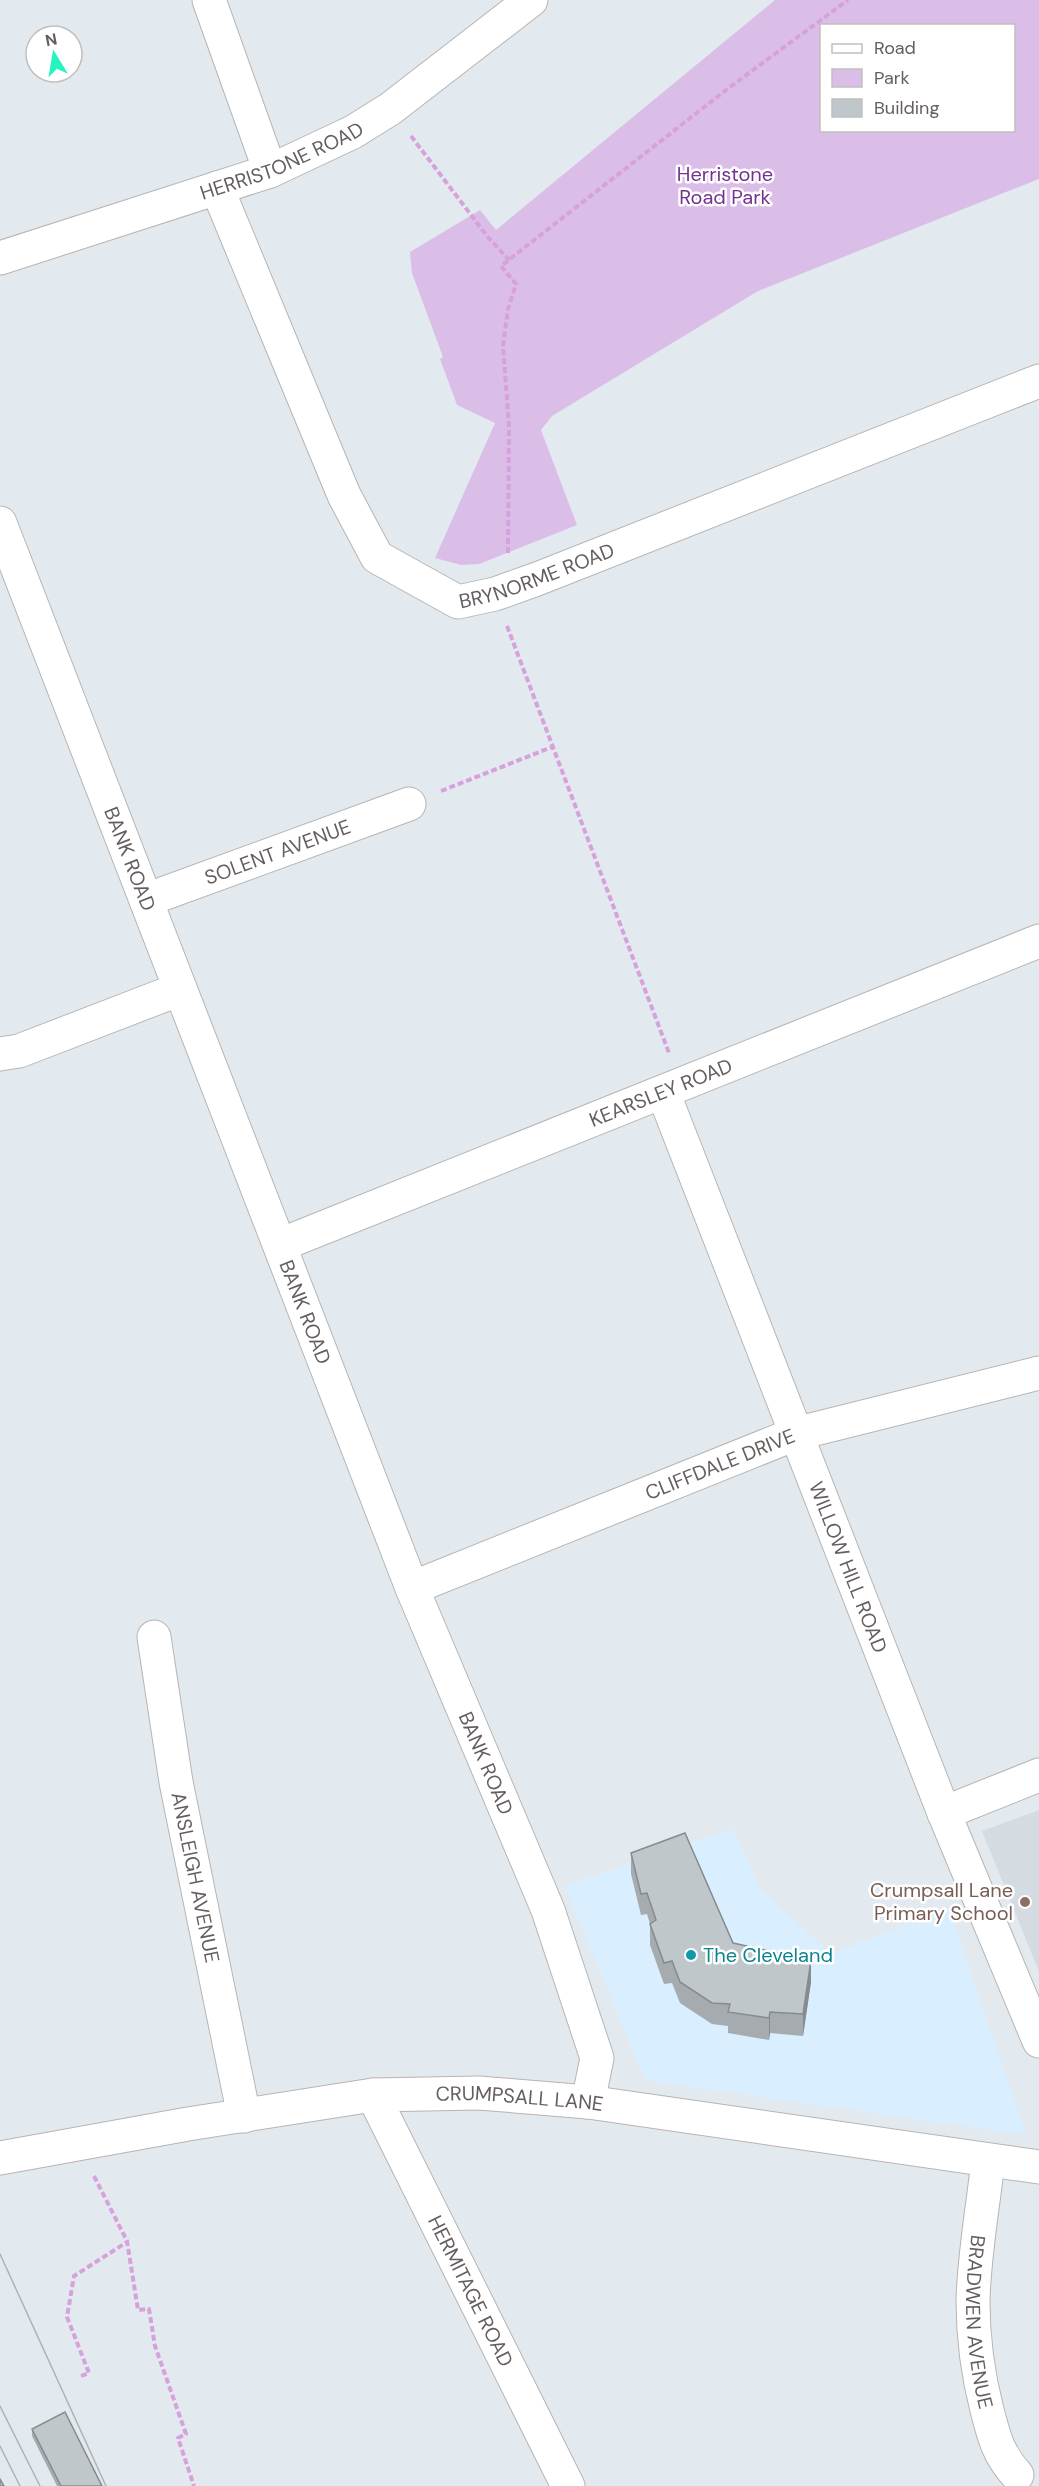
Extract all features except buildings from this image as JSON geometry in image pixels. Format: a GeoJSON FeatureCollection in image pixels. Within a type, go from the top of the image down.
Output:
{"type":"FeatureCollection","features":[{"type":"Feature","properties":{"kind":"street"},"geometry":{"type":"LineString","coordinates":[[209,0],[270,171]]}},
{"type":"Feature","properties":{"kind":"street","name":"HERRISTONE ROAD"},"geometry":{"type":"LineString","coordinates":[[0,258],[270,171],[353,132],[390,109],[531,0]]}},
{"type":"Feature","properties":{"kind":"street","name":"BRYNORME ROAD"},"geometry":{"type":"LineString","coordinates":[[217,188],[344,495],[377,557],[458,602],[495,594],[1039,381]]}},
{"type":"Feature","properties":{"kind":"street","name":"BANK ROAD"},"geometry":{"type":"LineString","coordinates":[[0,523],[412,1588],[548,1910],[597,2058],[588,2102]]}},
{"type":"Feature","properties":{"kind":"street","name":"SOLENT AVENUE"},"geometry":{"type":"LineString","coordinates":[[146,900],[409,804]]}},
{"type":"Feature","properties":{"kind":"street","name":"KEARSLEY ROAD"},"geometry":{"type":"LineString","coordinates":[[280,1245],[1039,941]]}},
{"type":"Feature","properties":{"kind":"street"},"geometry":{"type":"LineString","coordinates":[[0,1054],[19,1051],[180,988]]}},
{"type":"Feature","properties":{"kind":"street","name":"WILLOW HILL ROAD"},"geometry":{"type":"LineString","coordinates":[[672,1088],[795,1434],[944,1813],[1039,2041]]}},
{"type":"Feature","properties":{"kind":"street","name":"CLIFFDALE DRIVE"},"geometry":{"type":"LineString","coordinates":[[412,1588],[795,1434],[1039,1373]]}},
{"type":"Feature","properties":{"kind":"street","name":"ANSLEIGH AVENUE"},"geometry":{"type":"LineString","coordinates":[[154,1637],[176,1782],[243,2116]]}},
{"type":"Feature","properties":{"kind":"street"},"geometry":{"type":"LineString","coordinates":[[944,1813],[1039,1775]]}},
{"type":"Feature","properties":{"kind":"street","name":"CRUMPSALL LANE"},"geometry":{"type":"LineString","coordinates":[[7,2158],[188,2124],[373,2095],[479,2093],[588,2102],[1039,2167]]}},
{"type":"Feature","properties":{"kind":"street","name":"HERMITAGE ROAD"},"geometry":{"type":"LineString","coordinates":[[373,2095],[568,2486]]}},
{"type":"Feature","properties":{"kind":"street","name":"BRADWEN AVENUE"},"geometry":{"type":"LineString","coordinates":[[988,2161],[973,2301],[975,2340],[982,2389],[996,2445],[1006,2463],[1017,2475]]}},
{"type":"Feature","properties":{"kind":"path"},"geometry":{"type":"LineString","coordinates":[[672,1088],[552,747],[495,594],[508,552],[510,424],[504,346],[508,309],[516,284],[501,266],[726,90],[848,0]]}},
{"type":"Feature","properties":{"kind":"path"},"geometry":{"type":"LineString","coordinates":[[390,109],[487,236],[509,260]]}},
{"type":"Feature","properties":{"kind":"path"},"geometry":{"type":"LineString","coordinates":[[409,804],[552,747]]}},
{"type":"Feature","properties":{"kind":"path"},"geometry":{"type":"LineString","coordinates":[[81,2145],[98,2186],[127,2241],[138,2310],[149,2309],[155,2346],[186,2434],[178,2438],[194,2486]]}},
{"type":"Feature","properties":{"kind":"path"},"geometry":{"type":"LineString","coordinates":[[81,2376],[89,2373],[67,2317],[74,2276],[127,2241]]}},
{"type":"Feature","properties":{"kind":"shaded area","name":"Crumpsall Lane Primary School"},"geometry":{"type":"Polygon","coordinates":[[[1039,1810],[1039,1972],[982,1831],[1039,1810]]]}},
{"type":"Feature","properties":{"kind":"shaded area"},"geometry":{"type":"Polygon","coordinates":[[[733,1829],[759,1887],[830,1954],[949,1908],[1026,2135],[645,2080],[565,1886],[733,1829]]]}},
{"type":"Feature","properties":{"kind":"green space","name":"Herristone Road Park"},"geometry":{"type":"Polygon","coordinates":[[[775,0],[1039,0],[1039,179],[758,291],[552,416],[541,430],[577,525],[479,564],[461,565],[435,558],[495,423],[457,405],[440,359],[443,357],[412,273],[410,252],[480,210],[496,230],[775,0]]]}},
{"type":"Feature","properties":{"kind":"tram line"},"geometry":{"type":"LineString","coordinates":[[0,2254],[106,2486]]}},
{"type":"Feature","properties":{"kind":"tram line"},"geometry":{"type":"LineString","coordinates":[[0,2406],[40,2486]]}},
{"type":"Feature","properties":{"kind":"tram line"},"geometry":{"type":"LineString","coordinates":[[0,2446],[20,2486]]}},
{"type":"Feature","properties":{"kind":"place","name":"Crumpsall Lane Primary School"},"geometry":{"type":"Point","coordinates":[1025,1902]}},
{"type":"Feature","properties":{"kind":"place","name":"The Cleveland"},"geometry":{"type":"Point","coordinates":[691,1955]}}]}
